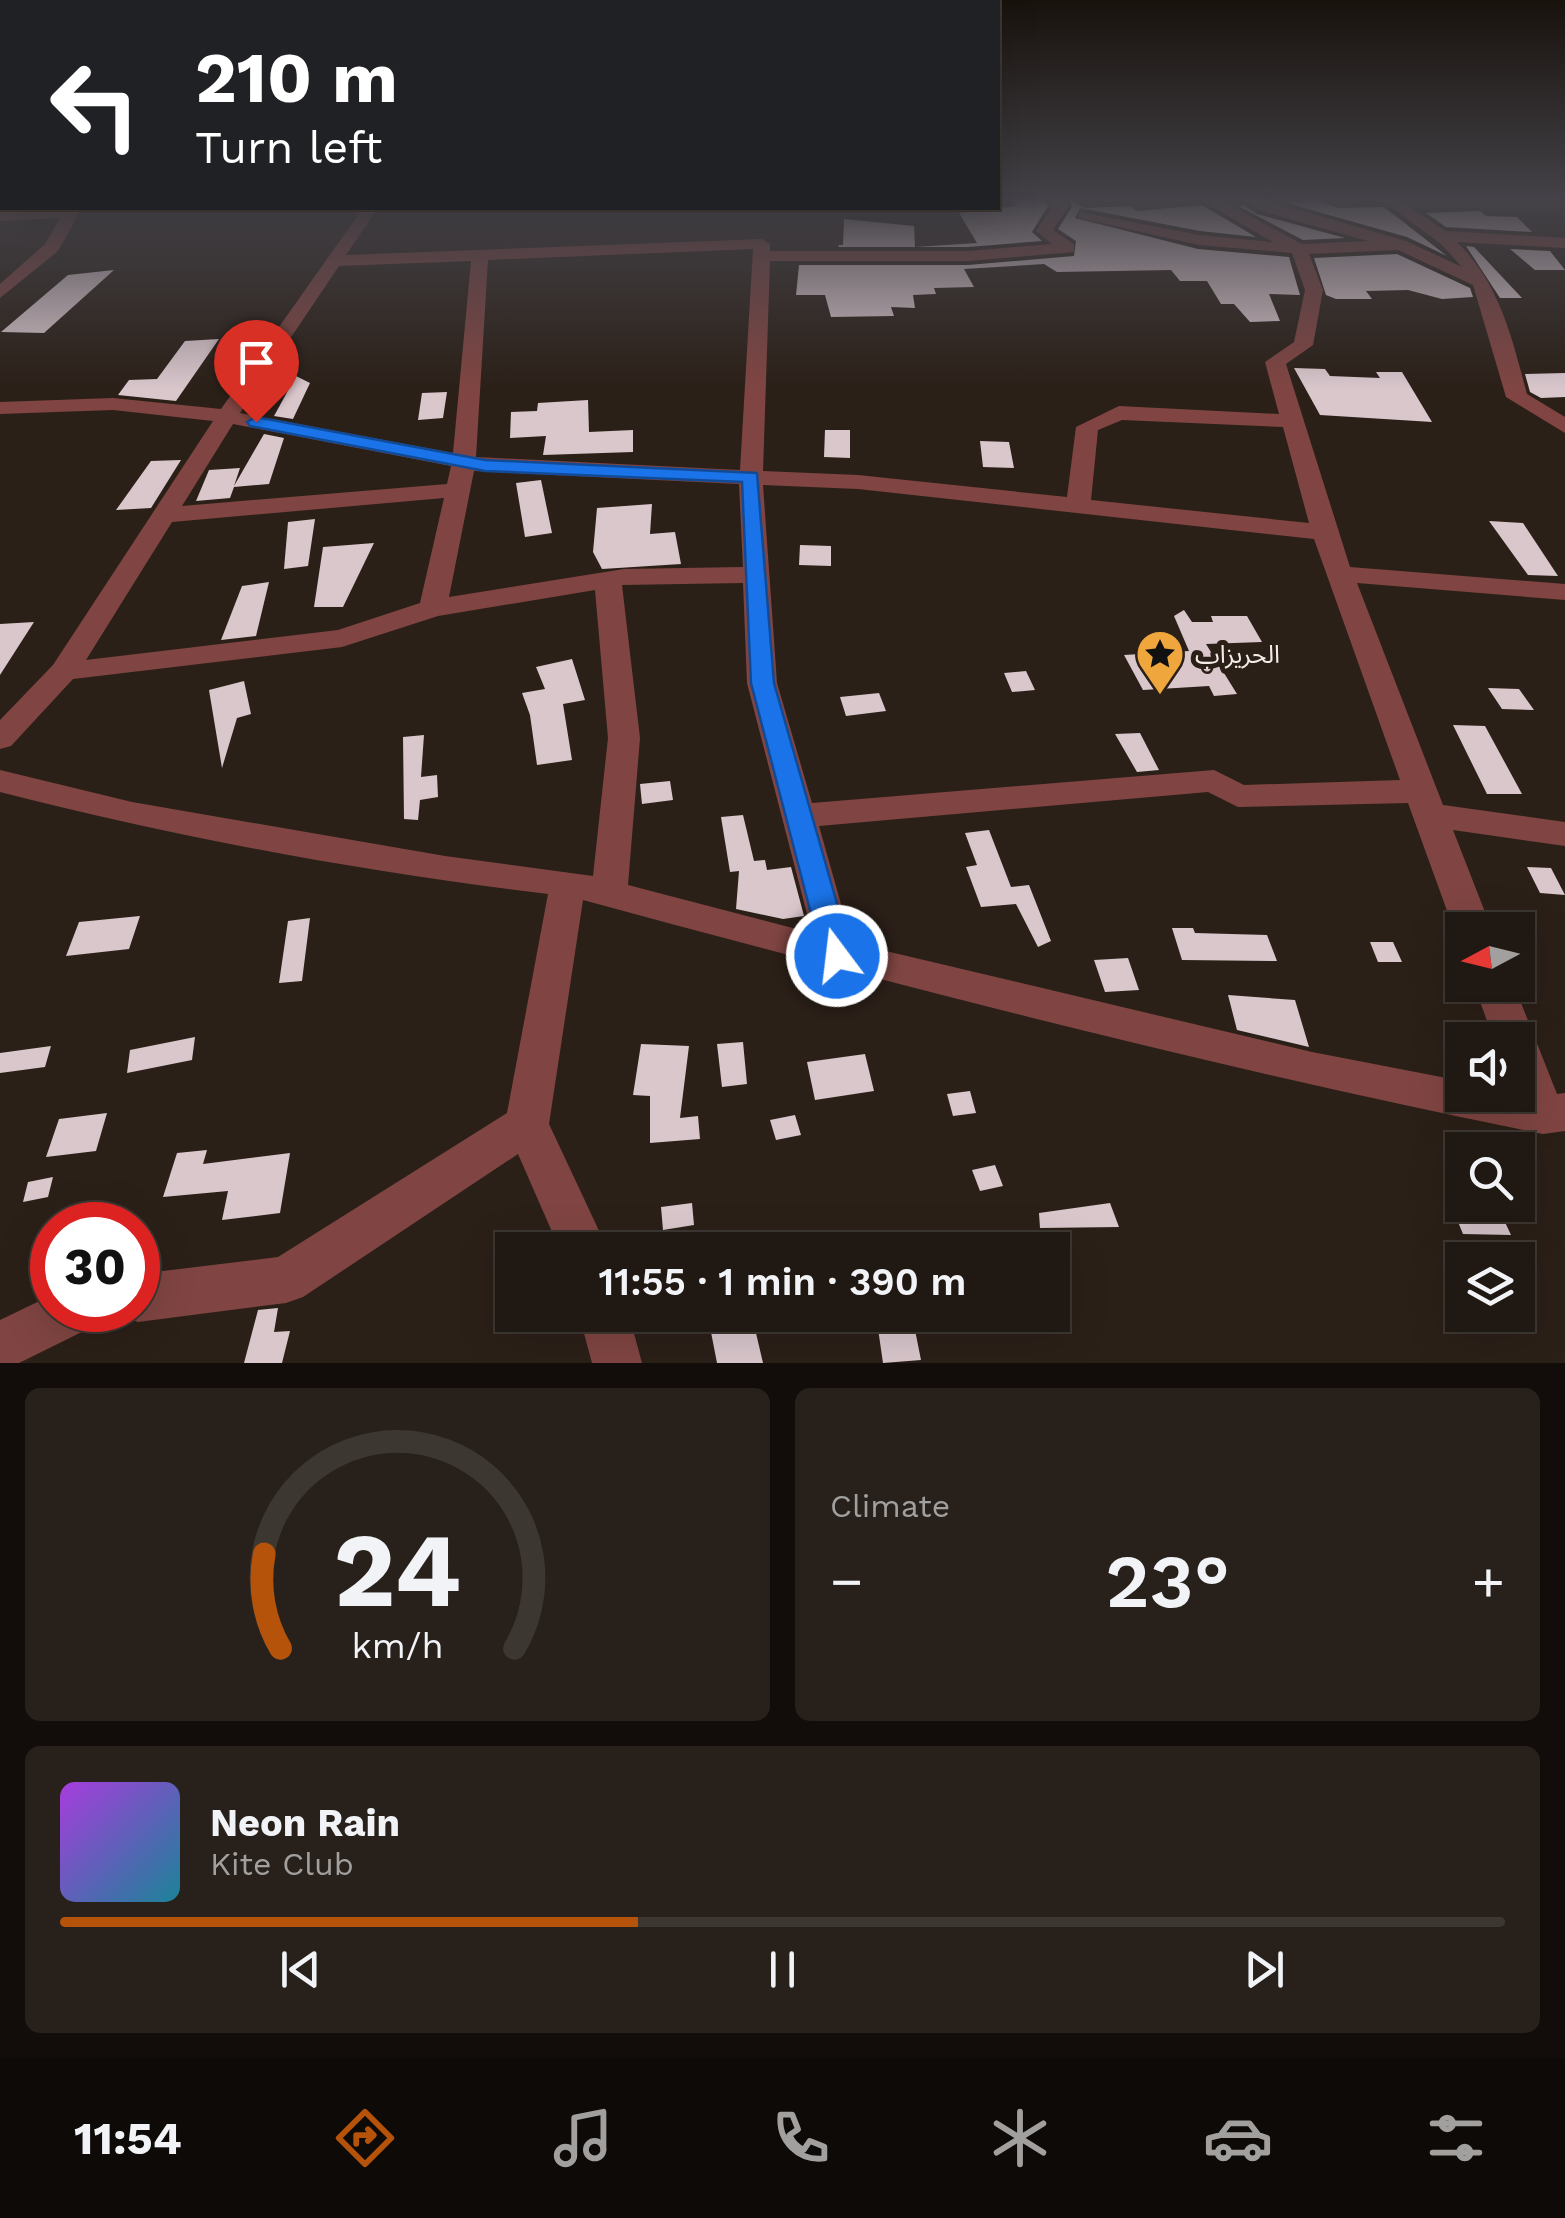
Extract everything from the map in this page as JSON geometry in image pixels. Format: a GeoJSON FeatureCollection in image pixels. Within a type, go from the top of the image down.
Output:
{"type":"FeatureCollection","features":[{"type":"Feature","properties":{"kind":"street"},"geometry":{"type":"LineString","coordinates":[[0,293],[34,263]]}},
{"type":"Feature","properties":{"kind":"street"},"geometry":{"type":"LineString","coordinates":[[0,739],[64,671],[227,416],[333,263]]}},
{"type":"Feature","properties":{"kind":"street"},"geometry":{"type":"LineString","coordinates":[[433,608],[464,461],[479,263]]}},
{"type":"Feature","properties":{"kind":"street"},"geometry":{"type":"LineString","coordinates":[[762,263],[750,477],[762,683],[837,956]]}},
{"type":"Feature","properties":{"kind":"street"},"geometry":{"type":"LineString","coordinates":[[1305,263],[1314,290],[1303,346],[1275,362],[1324,532],[1467,912]]}},
{"type":"Feature","properties":{"kind":"street"},"geometry":{"type":"LineString","coordinates":[[1438,263],[1483,283]]}},
{"type":"Feature","properties":{"kind":"street"},"geometry":{"type":"LineString","coordinates":[[1469,263],[1483,283],[1517,397],[1565,426]]}},
{"type":"Feature","properties":{"kind":"street"},"geometry":{"type":"LineString","coordinates":[[0,408],[113,404],[227,416],[464,461],[858,482],[1324,532]]}},
{"type":"Feature","properties":{"kind":"street"},"geometry":{"type":"LineString","coordinates":[[1078,506],[1087,427],[1119,413],[1292,421]]}},
{"type":"Feature","properties":{"kind":"street"},"geometry":{"type":"LineString","coordinates":[[164,515],[458,490]]}},
{"type":"Feature","properties":{"kind":"street"},"geometry":{"type":"LineString","coordinates":[[1340,574],[1565,592]]}},
{"type":"Feature","properties":{"kind":"street"},"geometry":{"type":"LineString","coordinates":[[64,671],[342,638],[433,608],[608,579],[756,576]]}},
{"type":"Feature","properties":{"kind":"street"},"geometry":{"type":"LineString","coordinates":[[608,579],[624,738],[609,894]]}},
{"type":"Feature","properties":{"kind":"street"},"geometry":{"type":"LineString","coordinates":[[799,816],[1214,781],[1238,796],[1426,803],[1565,834]]}},
{"type":"Feature","properties":{"kind":"street"},"geometry":{"type":"LineString","coordinates":[[0,782],[132,814],[445,870],[568,884],[837,956],[1312,1070],[1554,1113]]}},
{"type":"Feature","properties":{"kind":"street"},"geometry":{"type":"LineString","coordinates":[[568,884],[526,1124],[576,1232]]}},
{"type":"Feature","properties":{"kind":"street"},"geometry":{"type":"LineString","coordinates":[[1535,1078],[1554,1113]]}},
{"type":"Feature","properties":{"kind":"street"},"geometry":{"type":"LineString","coordinates":[[160,1295],[286,1280],[526,1124]]}},
{"type":"Feature","properties":{"kind":"street"},"geometry":{"type":"LineString","coordinates":[[0,1346],[30,1332]]}},
{"type":"Feature","properties":{"kind":"street"},"geometry":{"type":"LineString","coordinates":[[608,1332],[616,1363]]}},
{"type":"Feature","properties":{"kind":"building"},"geometry":{"type":"Polygon","coordinates":[[[996,263],[1291,263],[1300,295],[1269,294],[1280,321],[1250,322],[1234,304],[1221,304],[1207,281],[1180,281],[1171,270],[1057,272],[1044,264],[964,269],[974,287],[934,288],[936,294],[913,295],[915,308],[891,307],[894,316],[831,317],[825,295],[796,295],[799,265],[996,263]]]}},
{"type":"Feature","properties":{"kind":"building"},"geometry":{"type":"Polygon","coordinates":[[[1315,263],[1415,263],[1470,288],[1473,297],[1442,299],[1408,290],[1366,291],[1372,299],[1336,299],[1326,295],[1315,263]]]}},
{"type":"Feature","properties":{"kind":"building"},"geometry":{"type":"Polygon","coordinates":[[[1477,263],[1489,263],[1522,298],[1500,298],[1477,263]]]}},
{"type":"Feature","properties":{"kind":"building"},"geometry":{"type":"Polygon","coordinates":[[[1526,263],[1559,263],[1565,270],[1535,270],[1526,263]]]}},
{"type":"Feature","properties":{"kind":"building"},"geometry":{"type":"Polygon","coordinates":[[[114,270],[44,333],[1,332],[68,275],[114,270]]]}},
{"type":"Feature","properties":{"kind":"building"},"geometry":{"type":"Polygon","coordinates":[[[219,339],[176,401],[118,395],[129,380],[157,379],[185,341],[219,339]]]}},
{"type":"Feature","properties":{"kind":"building"},"geometry":{"type":"Polygon","coordinates":[[[1294,368],[1325,369],[1330,376],[1380,378],[1376,372],[1402,372],[1432,422],[1320,415],[1294,368]]]}},
{"type":"Feature","properties":{"kind":"building"},"geometry":{"type":"Polygon","coordinates":[[[1565,373],[1565,397],[1541,398],[1530,392],[1525,374],[1565,373]]]}},
{"type":"Feature","properties":{"kind":"building"},"geometry":{"type":"Polygon","coordinates":[[[296,376],[310,383],[293,419],[274,416],[296,376]]]}},
{"type":"Feature","properties":{"kind":"building"},"geometry":{"type":"Polygon","coordinates":[[[447,392],[443,418],[418,420],[422,393],[447,392]]]}},
{"type":"Feature","properties":{"kind":"building"},"geometry":{"type":"Polygon","coordinates":[[[588,400],[589,432],[633,430],[633,452],[543,455],[546,436],[510,438],[511,412],[537,411],[538,403],[588,400]]]}},
{"type":"Feature","properties":{"kind":"building"},"geometry":{"type":"Polygon","coordinates":[[[825,430],[850,430],[850,458],[824,457],[825,430]]]}},
{"type":"Feature","properties":{"kind":"building"},"geometry":{"type":"Polygon","coordinates":[[[264,434],[284,438],[269,484],[234,487],[230,498],[196,501],[209,470],[240,468],[234,486],[264,434]]]}},
{"type":"Feature","properties":{"kind":"building"},"geometry":{"type":"Polygon","coordinates":[[[980,441],[1009,442],[1014,468],[983,467],[980,441]]]}},
{"type":"Feature","properties":{"kind":"building"},"geometry":{"type":"Polygon","coordinates":[[[181,460],[151,508],[116,510],[151,461],[181,460]]]}},
{"type":"Feature","properties":{"kind":"building"},"geometry":{"type":"Polygon","coordinates":[[[541,480],[552,533],[525,537],[516,483],[541,480]]]}},
{"type":"Feature","properties":{"kind":"building"},"geometry":{"type":"Polygon","coordinates":[[[652,504],[650,534],[675,532],[681,564],[602,569],[593,552],[597,508],[652,504]]]}},
{"type":"Feature","properties":{"kind":"building"},"geometry":{"type":"Polygon","coordinates":[[[315,519],[308,566],[284,569],[288,522],[315,519]]]}},
{"type":"Feature","properties":{"kind":"building"},"geometry":{"type":"Polygon","coordinates":[[[1489,521],[1523,523],[1558,576],[1528,575],[1489,521]]]}},
{"type":"Feature","properties":{"kind":"building"},"geometry":{"type":"Polygon","coordinates":[[[374,543],[343,607],[314,607],[323,547],[374,543]]]}},
{"type":"Feature","properties":{"kind":"building"},"geometry":{"type":"Polygon","coordinates":[[[800,545],[831,546],[831,566],[799,565],[800,545]]]}},
{"type":"Feature","properties":{"kind":"building"},"geometry":{"type":"Polygon","coordinates":[[[269,582],[256,636],[221,640],[242,586],[269,582]]]}},
{"type":"Feature","properties":{"kind":"building"},"geometry":{"type":"Polygon","coordinates":[[[1184,610],[1192,622],[1213,622],[1211,616],[1247,616],[1262,642],[1206,644],[1237,694],[1214,696],[1209,686],[1143,690],[1124,655],[1189,651],[1174,616],[1184,610]]]}},
{"type":"Feature","properties":{"kind":"building"},"geometry":{"type":"Polygon","coordinates":[[[34,622],[0,675],[0,624],[34,622]]]}},
{"type":"Feature","properties":{"kind":"building"},"geometry":{"type":"Polygon","coordinates":[[[572,659],[585,700],[563,704],[572,760],[537,765],[530,715],[522,693],[545,689],[536,667],[572,659]]]}},
{"type":"Feature","properties":{"kind":"building"},"geometry":{"type":"Polygon","coordinates":[[[1026,671],[1035,690],[1012,692],[1004,673],[1026,671]]]}},
{"type":"Feature","properties":{"kind":"building"},"geometry":{"type":"Polygon","coordinates":[[[244,681],[251,714],[237,718],[222,768],[209,690],[244,681]]]}},
{"type":"Feature","properties":{"kind":"building"},"geometry":{"type":"Polygon","coordinates":[[[1488,688],[1519,689],[1534,710],[1502,709],[1488,688]]]}},
{"type":"Feature","properties":{"kind":"building"},"geometry":{"type":"Polygon","coordinates":[[[879,693],[886,711],[846,716],[840,697],[879,693]]]}},
{"type":"Feature","properties":{"kind":"building"},"geometry":{"type":"Polygon","coordinates":[[[1453,725],[1485,726],[1522,794],[1487,794],[1453,725]]]}},
{"type":"Feature","properties":{"kind":"building"},"geometry":{"type":"Polygon","coordinates":[[[1140,733],[1159,770],[1137,772],[1115,734],[1140,733]]]}},
{"type":"Feature","properties":{"kind":"building"},"geometry":{"type":"Polygon","coordinates":[[[424,735],[421,777],[437,775],[438,797],[420,800],[418,820],[404,819],[403,737],[424,735]]]}},
{"type":"Feature","properties":{"kind":"building"},"geometry":{"type":"Polygon","coordinates":[[[670,781],[673,800],[642,804],[640,784],[670,781]]]}},
{"type":"Feature","properties":{"kind":"building"},"geometry":{"type":"Polygon","coordinates":[[[743,815],[754,861],[765,860],[767,870],[791,867],[804,916],[783,919],[736,909],[739,871],[730,872],[721,817],[743,815]]]}},
{"type":"Feature","properties":{"kind":"building"},"geometry":{"type":"Polygon","coordinates":[[[989,830],[1011,887],[1029,885],[1051,941],[1038,947],[1016,904],[981,907],[966,867],[977,865],[965,833],[989,830]]]}},
{"type":"Feature","properties":{"kind":"building"},"geometry":{"type":"Polygon","coordinates":[[[1527,867],[1551,868],[1565,895],[1540,893],[1527,867]]]}},
{"type":"Feature","properties":{"kind":"building"},"geometry":{"type":"Polygon","coordinates":[[[140,916],[129,949],[66,956],[79,922],[140,916]]]}},
{"type":"Feature","properties":{"kind":"building"},"geometry":{"type":"Polygon","coordinates":[[[310,918],[302,981],[279,983],[288,921],[310,918]]]}},
{"type":"Feature","properties":{"kind":"building"},"geometry":{"type":"Polygon","coordinates":[[[1172,928],[1193,928],[1195,933],[1267,935],[1277,961],[1182,960],[1172,928]]]}},
{"type":"Feature","properties":{"kind":"building"},"geometry":{"type":"Polygon","coordinates":[[[1370,942],[1393,942],[1402,962],[1378,962],[1370,942]]]}},
{"type":"Feature","properties":{"kind":"building"},"geometry":{"type":"Polygon","coordinates":[[[1128,958],[1139,990],[1105,992],[1094,960],[1128,958]]]}},
{"type":"Feature","properties":{"kind":"building"},"geometry":{"type":"Polygon","coordinates":[[[1228,995],[1295,1000],[1309,1047],[1237,1030],[1228,995]]]}},
{"type":"Feature","properties":{"kind":"building"},"geometry":{"type":"Polygon","coordinates":[[[195,1037],[192,1060],[127,1073],[130,1050],[195,1037]]]}},
{"type":"Feature","properties":{"kind":"building"},"geometry":{"type":"Polygon","coordinates":[[[743,1042],[747,1084],[722,1087],[717,1044],[743,1042]]]}},
{"type":"Feature","properties":{"kind":"building"},"geometry":{"type":"Polygon","coordinates":[[[641,1044],[689,1046],[680,1118],[698,1116],[700,1139],[650,1143],[650,1096],[633,1095],[641,1044]]]}},
{"type":"Feature","properties":{"kind":"building"},"geometry":{"type":"Polygon","coordinates":[[[51,1046],[45,1067],[0,1073],[0,1053],[51,1046]]]}},
{"type":"Feature","properties":{"kind":"building"},"geometry":{"type":"Polygon","coordinates":[[[865,1054],[874,1091],[815,1100],[807,1062],[865,1054]]]}},
{"type":"Feature","properties":{"kind":"building"},"geometry":{"type":"Polygon","coordinates":[[[970,1091],[976,1113],[953,1116],[947,1094],[970,1091]]]}},
{"type":"Feature","properties":{"kind":"building"},"geometry":{"type":"Polygon","coordinates":[[[107,1113],[96,1151],[46,1157],[59,1119],[107,1113]]]}},
{"type":"Feature","properties":{"kind":"building"},"geometry":{"type":"Polygon","coordinates":[[[795,1115],[801,1135],[776,1140],[770,1120],[795,1115]]]}},
{"type":"Feature","properties":{"kind":"building"},"geometry":{"type":"Polygon","coordinates":[[[207,1150],[203,1164],[290,1153],[280,1213],[222,1220],[228,1191],[163,1197],[177,1153],[207,1150]]]}},
{"type":"Feature","properties":{"kind":"building"},"geometry":{"type":"Polygon","coordinates":[[[995,1165],[1003,1186],[980,1191],[972,1170],[995,1165]]]}},
{"type":"Feature","properties":{"kind":"building"},"geometry":{"type":"Polygon","coordinates":[[[53,1177],[48,1197],[23,1202],[28,1182],[53,1177]]]}},
{"type":"Feature","properties":{"kind":"building"},"geometry":{"type":"Polygon","coordinates":[[[692,1203],[694,1225],[663,1230],[661,1207],[692,1203]]]}},
{"type":"Feature","properties":{"kind":"building"},"geometry":{"type":"Polygon","coordinates":[[[1110,1203],[1119,1227],[1040,1228],[1039,1213],[1110,1203]]]}},
{"type":"Feature","properties":{"kind":"building"},"geometry":{"type":"Polygon","coordinates":[[[1458,1222],[1505,1222],[1511,1235],[1463,1234],[1458,1222]]]}},
{"type":"Feature","properties":{"kind":"building"},"geometry":{"type":"Polygon","coordinates":[[[278,1308],[274,1332],[290,1331],[282,1363],[244,1363],[258,1310],[278,1308]]]}},
{"type":"Feature","properties":{"kind":"building"},"geometry":{"type":"Polygon","coordinates":[[[711,1332],[756,1332],[763,1363],[717,1363],[711,1332]]]}},
{"type":"Feature","properties":{"kind":"building"},"geometry":{"type":"Polygon","coordinates":[[[878,1332],[915,1332],[921,1360],[883,1363],[878,1332]]]}},
{"type":"Feature","properties":{"kind":"place","name":"الحريزاب"},"geometry":{"type":"Point","coordinates":[1160,696]}},
{"type":"Feature","properties":{"kind":"route"},"geometry":{"type":"LineString","coordinates":[[256,422],[376,442],[485,466],[750,477],[762,683],[837,956]]}}]}
